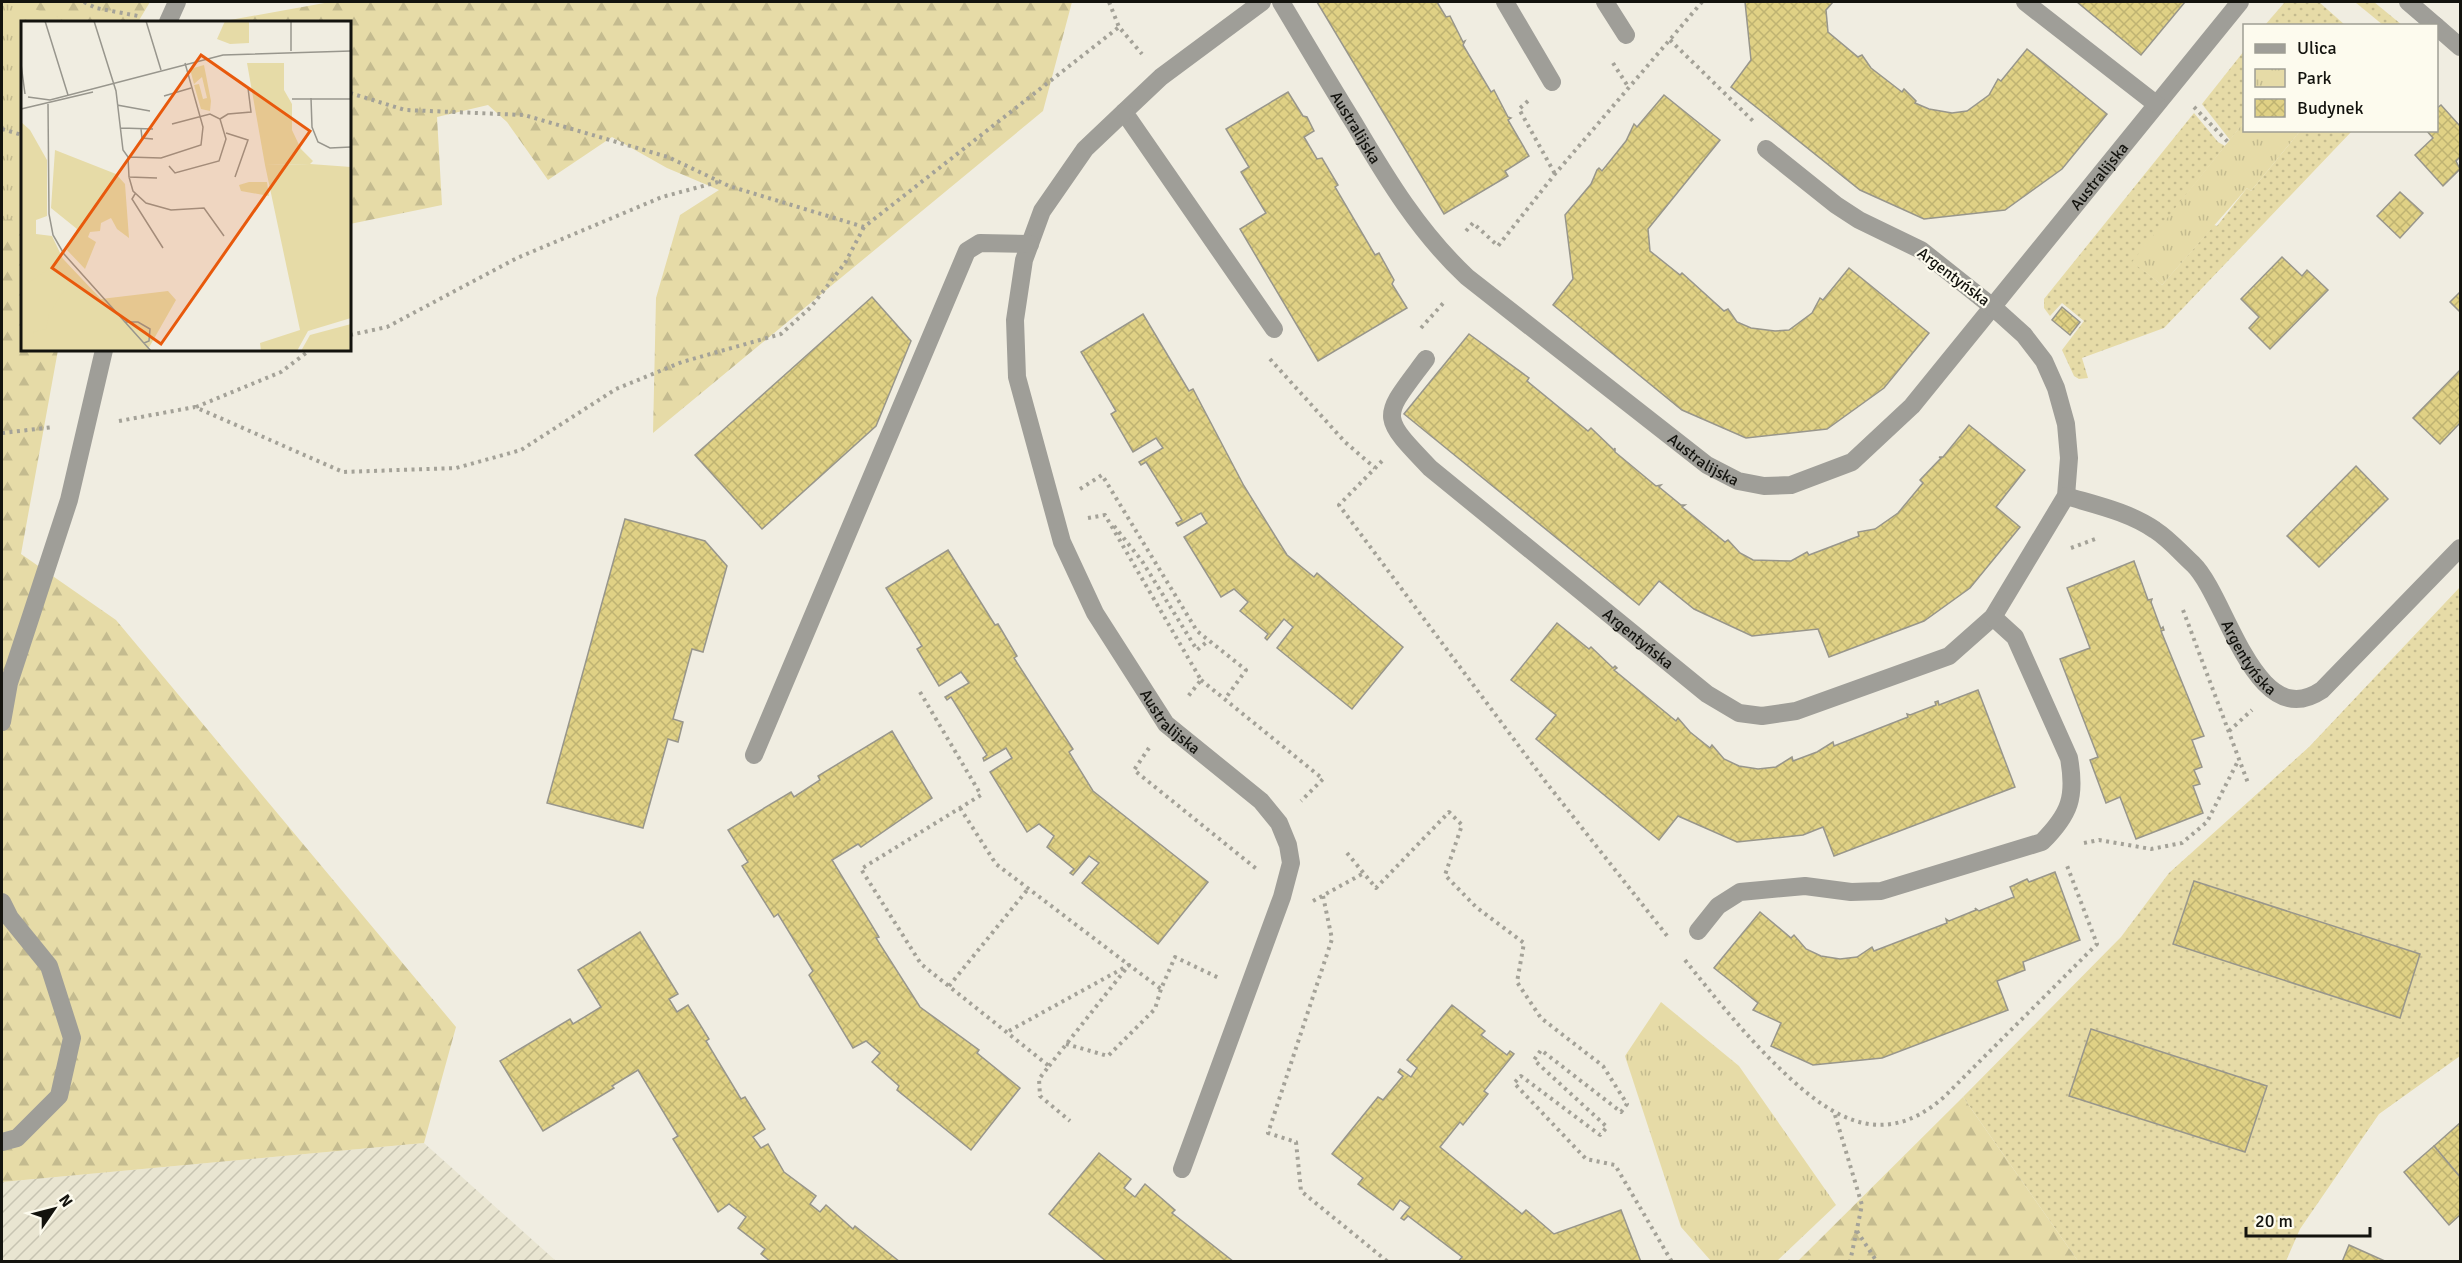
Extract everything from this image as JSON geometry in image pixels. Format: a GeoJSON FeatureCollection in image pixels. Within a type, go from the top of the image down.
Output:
{"type":"FeatureCollection","features":[{"type":"Feature","properties":{"kind":"street"},"geometry":{"type":"LineString","coordinates":[[168,21],[177,2]]}},
{"type":"Feature","properties":{"kind":"street","name":"Australijska"},"geometry":{"type":"LineString","coordinates":[[1182,1168],[1282,897],[1291,862],[1288,844],[1279,823],[1261,801],[1166,724],[1095,613],[1062,542],[1017,377],[1015,320],[1024,260],[1042,211],[1085,149],[1161,77],[1262,2]]}},
{"type":"Feature","properties":{"kind":"street","name":"Australijska"},"geometry":{"type":"LineString","coordinates":[[1281,2],[1388,181],[1416,222],[1445,256],[1467,277],[1707,465],[1738,481],[1764,486],[1791,484],[1852,462],[1912,406],[1994,308],[2240,2]]}},
{"type":"Feature","properties":{"kind":"street"},"geometry":{"type":"LineString","coordinates":[[1505,2],[1552,82]]}},
{"type":"Feature","properties":{"kind":"street"},"geometry":{"type":"LineString","coordinates":[[1605,2],[1626,35]]}},
{"type":"Feature","properties":{"kind":"street"},"geometry":{"type":"LineString","coordinates":[[2025,2],[2156,104]]}},
{"type":"Feature","properties":{"kind":"street"},"geometry":{"type":"LineString","coordinates":[[2408,2],[2434,24]]}},
{"type":"Feature","properties":{"kind":"street"},"geometry":{"type":"LineString","coordinates":[[2438,28],[2460,47]]}},
{"type":"Feature","properties":{"kind":"street"},"geometry":{"type":"LineString","coordinates":[[1124,112],[1274,329]]}},
{"type":"Feature","properties":{"kind":"street","name":"Argentyńska"},"geometry":{"type":"LineString","coordinates":[[1426,359],[1392,404],[1391,423],[1404,442],[1430,468],[1707,694],[1739,713],[1762,716],[1796,711],[1949,656],[1993,617],[2066,496],[2069,458],[2066,424],[2056,388],[2044,361],[2024,335],[1994,308],[1921,250],[1859,220],[1836,205],[1766,149]]}},
{"type":"Feature","properties":{"kind":"street"},"geometry":{"type":"LineString","coordinates":[[754,755],[967,251],[980,243],[1030,244]]}},
{"type":"Feature","properties":{"kind":"street"},"geometry":{"type":"LineString","coordinates":[[2,722],[9,683],[69,500],[104,351]]}},
{"type":"Feature","properties":{"kind":"street","name":"Argentyńska"},"geometry":{"type":"LineString","coordinates":[[2066,496],[2120,512],[2155,530],[2195,566],[2257,675],[2273,692],[2292,700],[2308,699],[2322,690],[2460,548]]}},
{"type":"Feature","properties":{"kind":"street"},"geometry":{"type":"LineString","coordinates":[[1698,931],[1718,906],[1740,892],[1805,886],[1851,892],[1881,891],[2042,842],[2061,824],[2070,804],[2073,779],[2069,758],[2015,637],[1993,617]]}},
{"type":"Feature","properties":{"kind":"street"},"geometry":{"type":"LineString","coordinates":[[2,902],[10,918],[49,966],[72,1038],[59,1096],[17,1138],[2,1142]]}},
{"type":"Feature","properties":{"kind":"path"},"geometry":{"type":"LineString","coordinates":[[84,2],[96,8],[163,21]]}},
{"type":"Feature","properties":{"kind":"path"},"geometry":{"type":"LineString","coordinates":[[1109,2],[1119,27],[1161,77]]}},
{"type":"Feature","properties":{"kind":"path"},"geometry":{"type":"LineString","coordinates":[[1473,223],[1498,246],[1555,174],[1702,2]]}},
{"type":"Feature","properties":{"kind":"path"},"geometry":{"type":"LineString","coordinates":[[195,407],[343,472],[456,468],[521,450],[616,389],[682,362],[781,334],[811,307],[845,263],[864,227],[1119,27]]}},
{"type":"Feature","properties":{"kind":"path"},"geometry":{"type":"LineString","coordinates":[[1670,40],[1752,118],[1766,149]]}},
{"type":"Feature","properties":{"kind":"path"},"geometry":{"type":"LineString","coordinates":[[1552,82],[1519,109],[1555,174]]}},
{"type":"Feature","properties":{"kind":"path"},"geometry":{"type":"LineString","coordinates":[[351,93],[405,110],[524,115],[668,157],[719,181],[864,227]]}},
{"type":"Feature","properties":{"kind":"path"},"geometry":{"type":"LineString","coordinates":[[2191,104],[2228,142]]}},
{"type":"Feature","properties":{"kind":"path"},"geometry":{"type":"LineString","coordinates":[[2,129],[21,135]]}},
{"type":"Feature","properties":{"kind":"path"},"geometry":{"type":"LineString","coordinates":[[351,335],[387,327],[517,258],[662,197],[719,181]]}},
{"type":"Feature","properties":{"kind":"path"},"geometry":{"type":"LineString","coordinates":[[1274,329],[1266,351],[1274,366],[1296,385],[1345,442],[1376,468]]}},
{"type":"Feature","properties":{"kind":"path"},"geometry":{"type":"LineString","coordinates":[[2,433],[139,418],[195,407],[281,372],[309,351]]}},
{"type":"Feature","properties":{"kind":"path"},"geometry":{"type":"LineString","coordinates":[[1387,456],[1339,505],[1545,781],[1672,943]]}},
{"type":"Feature","properties":{"kind":"path"},"geometry":{"type":"LineString","coordinates":[[1085,485],[1102,475],[1197,631],[1246,670],[1225,699]]}},
{"type":"Feature","properties":{"kind":"path"},"geometry":{"type":"LineString","coordinates":[[1105,515],[1142,561],[1197,650],[1209,640]]}},
{"type":"Feature","properties":{"kind":"path"},"geometry":{"type":"LineString","coordinates":[[2064,556],[2072,548],[2100,537]]}},
{"type":"Feature","properties":{"kind":"path"},"geometry":{"type":"LineString","coordinates":[[2182,609],[2248,783]]}},
{"type":"Feature","properties":{"kind":"path"},"geometry":{"type":"LineString","coordinates":[[1201,680],[1323,779],[1279,823]]}},
{"type":"Feature","properties":{"kind":"path"},"geometry":{"type":"LineString","coordinates":[[920,692],[981,795],[861,869],[921,964],[1049,1066]]}},
{"type":"Feature","properties":{"kind":"path"},"geometry":{"type":"LineString","coordinates":[[2228,731],[2258,705]]}},
{"type":"Feature","properties":{"kind":"path"},"geometry":{"type":"LineString","coordinates":[[2081,844],[2099,840],[2151,849],[2182,843],[2207,822],[2239,759]]}},
{"type":"Feature","properties":{"kind":"path"},"geometry":{"type":"LineString","coordinates":[[960,808],[996,864],[1161,989]]}},
{"type":"Feature","properties":{"kind":"path"},"geometry":{"type":"LineString","coordinates":[[1347,853],[1376,888],[1449,812],[1462,825],[1445,875],[1476,907],[1524,943],[1517,982],[1541,1018],[1602,1066],[1627,1104],[1621,1113],[1541,1050],[1534,1060],[1607,1127],[1600,1135],[1521,1076],[1514,1083],[1586,1159],[1616,1165],[1672,1262]]}},
{"type":"Feature","properties":{"kind":"path"},"geometry":{"type":"LineString","coordinates":[[1679,952],[1732,1020],[1799,1089],[1835,1114],[1866,1124],[1898,1124],[1927,1111],[2097,944],[2064,859]]}},
{"type":"Feature","properties":{"kind":"path"},"geometry":{"type":"LineString","coordinates":[[949,986],[1028,889]]}},
{"type":"Feature","properties":{"kind":"path"},"geometry":{"type":"LineString","coordinates":[[1323,896],[1332,939],[1268,1133],[1296,1142],[1301,1191],[1388,1262]]}},
{"type":"Feature","properties":{"kind":"path"},"geometry":{"type":"LineString","coordinates":[[1066,1044],[1108,1056],[1155,1009],[1175,957],[1247,991]]}},
{"type":"Feature","properties":{"kind":"path"},"geometry":{"type":"LineString","coordinates":[[1007,1032],[1129,965]]}},
{"type":"Feature","properties":{"kind":"path"},"geometry":{"type":"LineString","coordinates":[[1070,1121],[1040,1096],[1039,1079],[1129,965]]}},
{"type":"Feature","properties":{"kind":"path"},"geometry":{"type":"LineString","coordinates":[[1835,1114],[1862,1205],[1850,1262]]}},
{"type":"Feature","properties":{"kind":"path"},"geometry":{"type":"LineString","coordinates":[[1857,1231],[1877,1262]]}},
{"type":"Feature","properties":{"kind":"shaded area"},"geometry":{"type":"Polygon","coordinates":[[[424,1143],[556,1261],[2,1261],[2,1182],[424,1143]]]}},
{"type":"Feature","properties":{"kind":"green space"},"geometry":{"type":"Polygon","coordinates":[[[2,2],[150,2],[139,21],[21,21],[21,351],[58,351],[21,554],[116,620],[456,1027],[424,1143],[2,1182],[2,2]]]}},
{"type":"Feature","properties":{"kind":"green space"},"geometry":{"type":"Polygon","coordinates":[[[2,2],[14,2],[69,21],[21,21],[21,229],[13,219],[2,220],[2,2]]]}},
{"type":"Feature","properties":{"kind":"green space"},"geometry":{"type":"Polygon","coordinates":[[[330,2],[1072,2],[1043,111],[653,433],[656,298],[680,215],[719,190],[667,168],[612,137],[548,180],[507,122],[488,105],[437,117],[442,205],[351,224],[351,21],[225,21],[330,2]]]}},
{"type":"Feature","properties":{"kind":"green space"},"geometry":{"type":"Polygon","coordinates":[[[2285,2],[2319,2],[2344,24],[2266,24],[2285,2]]]}},
{"type":"Feature","properties":{"kind":"green space"},"geometry":{"type":"Polygon","coordinates":[[[2355,2],[2374,2],[2401,24],[2382,24],[2355,2]]]}},
{"type":"Feature","properties":{"kind":"green space"},"geometry":{"type":"Polygon","coordinates":[[[2243,52],[2243,123],[2230,140],[2202,104],[2243,52]]]}},
{"type":"Feature","properties":{"kind":"green space"},"geometry":{"type":"Polygon","coordinates":[[[2194,113],[2218,142],[2225,146],[2133,262],[2162,285],[2214,225],[2217,226],[2247,188],[2251,191],[2299,132],[2351,132],[2164,328],[2082,358],[2088,378],[2079,379],[2074,376],[2062,350],[2084,321],[2062,303],[2050,316],[2044,308],[2044,299],[2194,113]]]}},
{"type":"Feature","properties":{"kind":"green space"},"geometry":{"type":"Polygon","coordinates":[[[2243,123],[2243,132],[2299,132],[2251,191],[2247,188],[2162,285],[2132,262],[2243,123]]]}},
{"type":"Feature","properties":{"kind":"green space"},"geometry":{"type":"Polygon","coordinates":[[[2460,587],[2460,1056],[2379,1114],[2300,1229],[2286,1261],[2078,1261],[1963,1097],[2121,937],[2169,873],[2309,747],[2460,587]]]}},
{"type":"Feature","properties":{"kind":"green space"},"geometry":{"type":"Polygon","coordinates":[[[1661,1002],[1739,1066],[1836,1205],[1777,1261],[1711,1261],[1681,1227],[1625,1056],[1661,1002]]]}},
{"type":"Feature","properties":{"kind":"green space"},"geometry":{"type":"Polygon","coordinates":[[[1963,1097],[2078,1261],[1798,1261],[1963,1097]]]}},
{"type":"Feature","properties":{"kind":"building"},"geometry":{"type":"Polygon","coordinates":[[[1317,2],[1437,2],[1446,17],[1450,16],[1463,42],[1465,41],[1463,45],[1491,92],[1494,90],[1508,117],[1511,118],[1508,120],[1529,156],[1505,171],[1508,176],[1444,214],[1317,2]]]}},
{"type":"Feature","properties":{"kind":"building"},"geometry":{"type":"Polygon","coordinates":[[[1745,2],[1833,2],[1826,10],[1828,32],[1858,57],[1862,55],[1871,68],[1902,92],[1904,89],[1916,101],[1915,103],[1929,109],[1952,113],[1967,111],[1989,95],[1998,79],[2001,81],[2027,49],[2107,114],[2062,169],[2005,210],[1924,219],[1860,190],[1731,87],[1751,60],[1745,2]]]}},
{"type":"Feature","properties":{"kind":"building"},"geometry":{"type":"Polygon","coordinates":[[[2077,2],[2185,2],[2141,55],[2077,2]]]}},
{"type":"Feature","properties":{"kind":"building"},"geometry":{"type":"Polygon","coordinates":[[[1288,92],[1303,116],[1307,117],[1314,131],[1304,137],[1317,159],[1322,158],[1338,185],[1335,187],[1375,255],[1379,253],[1394,280],[1392,284],[1407,308],[1318,361],[1240,229],[1266,213],[1241,172],[1249,167],[1226,129],[1288,92]]]}},
{"type":"Feature","properties":{"kind":"building"},"geometry":{"type":"Polygon","coordinates":[[[1664,95],[1720,140],[1648,229],[1650,251],[1680,275],[1682,273],[1724,311],[1728,309],[1737,322],[1751,328],[1789,330],[1812,313],[1820,298],[1823,300],[1849,268],[1929,333],[1884,388],[1827,429],[1746,438],[1682,410],[1553,305],[1573,279],[1565,215],[1591,184],[1597,170],[1599,168],[1602,171],[1626,141],[1634,124],[1637,127],[1664,95]]]}},
{"type":"Feature","properties":{"kind":"building"},"geometry":{"type":"Polygon","coordinates":[[[2441,105],[2460,126],[2460,157],[2456,161],[2460,169],[2443,186],[2415,155],[2433,138],[2428,132],[2438,132],[2438,107],[2441,105]]]}},
{"type":"Feature","properties":{"kind":"building"},"geometry":{"type":"Polygon","coordinates":[[[2400,192],[2423,213],[2400,238],[2377,216],[2400,192]]]}},
{"type":"Feature","properties":{"kind":"building"},"geometry":{"type":"Polygon","coordinates":[[[2282,257],[2302,276],[2307,270],[2328,290],[2270,349],[2249,328],[2259,317],[2241,299],[2282,257]]]}},
{"type":"Feature","properties":{"kind":"building"},"geometry":{"type":"Polygon","coordinates":[[[2460,292],[2460,312],[2450,302],[2460,292]]]}},
{"type":"Feature","properties":{"kind":"building"},"geometry":{"type":"Polygon","coordinates":[[[872,297],[911,341],[876,426],[762,529],[695,455],[872,297]]]}},
{"type":"Feature","properties":{"kind":"building"},"geometry":{"type":"Polygon","coordinates":[[[2062,307],[2080,322],[2070,335],[2052,320],[2062,307]]]}},
{"type":"Feature","properties":{"kind":"building"},"geometry":{"type":"Polygon","coordinates":[[[1143,314],[1189,391],[1193,389],[1244,486],[1287,555],[1314,577],[1317,573],[1403,647],[1352,709],[1277,648],[1293,627],[1284,619],[1267,640],[1265,638],[1268,634],[1240,611],[1248,602],[1234,589],[1221,597],[1184,537],[1207,523],[1201,513],[1178,526],[1176,523],[1182,520],[1146,462],[1141,465],[1139,462],[1163,448],[1156,438],[1133,452],[1111,414],[1116,411],[1081,352],[1143,314]]]}},
{"type":"Feature","properties":{"kind":"building"},"geometry":{"type":"Polygon","coordinates":[[[1469,334],[1529,378],[1527,381],[1588,431],[1591,428],[1614,450],[1615,448],[1615,452],[1656,486],[1661,485],[1659,487],[1681,505],[1685,505],[1682,507],[1725,542],[1728,540],[1740,553],[1753,560],[1791,561],[1807,552],[1809,555],[1859,536],[1858,532],[1875,529],[1898,513],[1923,483],[1920,480],[1941,458],[1939,457],[1943,457],[1969,425],[2025,470],[1996,507],[2020,527],[1970,588],[1924,621],[1829,657],[1818,629],[1752,636],[1694,609],[1659,581],[1639,605],[1404,414],[1469,334]]]}},
{"type":"Feature","properties":{"kind":"building"},"geometry":{"type":"Polygon","coordinates":[[[2460,370],[2460,423],[2440,444],[2413,418],[2460,370]]]}},
{"type":"Feature","properties":{"kind":"building"},"geometry":{"type":"Polygon","coordinates":[[[2356,466],[2388,499],[2319,567],[2287,536],[2356,466]]]}},
{"type":"Feature","properties":{"kind":"building"},"geometry":{"type":"Polygon","coordinates":[[[625,519],[705,541],[727,566],[703,652],[692,649],[673,719],[683,722],[678,742],[668,739],[643,828],[547,803],[625,519]]]}},
{"type":"Feature","properties":{"kind":"building"},"geometry":{"type":"Polygon","coordinates":[[[948,550],[995,625],[998,624],[1017,656],[1014,658],[1073,749],[1069,752],[1093,791],[1208,882],[1158,944],[1082,883],[1099,863],[1089,856],[1073,875],[1070,873],[1074,869],[1047,847],[1054,836],[1039,824],[1027,832],[990,772],[1012,758],[1006,748],[984,761],[983,758],[987,755],[951,697],[947,700],[945,697],[969,683],[961,672],[939,686],[917,649],[922,646],[886,588],[948,550]]]}},
{"type":"Feature","properties":{"kind":"building"},"geometry":{"type":"Polygon","coordinates":[[[2134,561],[2148,600],[2152,599],[2151,602],[2161,629],[2163,627],[2164,630],[2161,631],[2204,736],[2192,740],[2202,767],[2194,770],[2200,784],[2193,786],[2203,813],[2136,839],[2120,797],[2106,803],[2090,760],[2098,757],[2060,659],[2090,648],[2067,588],[2134,561]]]}},
{"type":"Feature","properties":{"kind":"building"},"geometry":{"type":"Polygon","coordinates":[[[1557,623],[1589,649],[1591,647],[1613,668],[1615,666],[1617,668],[1614,670],[1676,721],[1678,718],[1690,732],[1710,748],[1712,745],[1724,759],[1739,766],[1758,769],[1776,767],[1792,757],[1793,761],[1817,752],[1833,742],[1834,746],[1908,717],[1907,714],[1910,715],[1936,705],[1935,702],[1938,701],[1939,705],[1978,690],[2015,787],[1834,856],[1823,827],[1803,835],[1737,842],[1678,816],[1659,840],[1536,739],[1556,715],[1511,680],[1557,623]]]}},
{"type":"Feature","properties":{"kind":"building"},"geometry":{"type":"Polygon","coordinates":[[[892,731],[932,798],[861,847],[858,844],[832,860],[879,937],[876,938],[920,1007],[979,1050],[977,1053],[1020,1088],[971,1150],[897,1090],[899,1086],[872,1062],[880,1053],[866,1041],[853,1048],[809,975],[813,971],[778,914],[774,917],[742,866],[748,862],[728,830],[791,792],[794,797],[820,780],[818,776],[892,731]]]}},
{"type":"Feature","properties":{"kind":"building"},"geometry":{"type":"Polygon","coordinates":[[[2055,872],[2080,940],[2023,962],[2025,970],[1997,981],[2008,1010],[1882,1058],[1813,1065],[1771,1046],[1781,1023],[1753,1010],[1758,1003],[1714,968],[1760,912],[1791,938],[1794,935],[1806,949],[1821,956],[1840,959],[1857,957],[1872,947],[1874,951],[1947,923],[1946,919],[1949,921],[1976,910],[1975,908],[1979,911],[2014,897],[2010,887],[2027,879],[2029,882],[2055,872]]]}},
{"type":"Feature","properties":{"kind":"building"},"geometry":{"type":"Polygon","coordinates":[[[2194,881],[2420,954],[2400,1018],[2173,944],[2194,881]]]}},
{"type":"Feature","properties":{"kind":"building"},"geometry":{"type":"Polygon","coordinates":[[[640,932],[678,994],[669,999],[677,1012],[688,1005],[709,1039],[706,1041],[741,1099],[745,1097],[765,1129],[753,1137],[761,1148],[768,1144],[784,1172],[816,1196],[810,1204],[820,1212],[826,1205],[853,1229],[855,1226],[900,1262],[771,1262],[761,1254],[765,1249],[738,1228],[746,1217],[729,1204],[718,1212],[673,1139],[678,1136],[638,1070],[612,1086],[614,1088],[543,1131],[500,1061],[570,1019],[573,1024],[601,1007],[578,970],[640,932]]]}},
{"type":"Feature","properties":{"kind":"building"},"geometry":{"type":"Polygon","coordinates":[[[1452,1005],[1485,1031],[1481,1035],[1507,1055],[1510,1051],[1514,1054],[1484,1091],[1488,1094],[1463,1125],[1460,1122],[1440,1147],[1522,1214],[1526,1210],[1554,1234],[1621,1210],[1641,1262],[1458,1262],[1462,1257],[1408,1216],[1404,1220],[1401,1218],[1410,1207],[1400,1200],[1393,1210],[1358,1184],[1363,1178],[1332,1154],[1378,1097],[1383,1100],[1403,1076],[1398,1072],[1400,1069],[1411,1077],[1417,1068],[1407,1060],[1452,1005]]]}},
{"type":"Feature","properties":{"kind":"building"},"geometry":{"type":"Polygon","coordinates":[[[2091,1029],[2267,1086],[2245,1152],[2069,1096],[2091,1029]]]}},
{"type":"Feature","properties":{"kind":"building"},"geometry":{"type":"Polygon","coordinates":[[[2460,1123],[2460,1177],[2434,1146],[2460,1123]]]}},
{"type":"Feature","properties":{"kind":"building"},"geometry":{"type":"Polygon","coordinates":[[[2434,1146],[2460,1177],[2460,1215],[2449,1225],[2404,1172],[2434,1146]]]}},
{"type":"Feature","properties":{"kind":"building"},"geometry":{"type":"Polygon","coordinates":[[[1099,1153],[1131,1179],[1124,1188],[1135,1197],[1145,1184],[1175,1210],[1172,1213],[1234,1262],[1107,1262],[1049,1214],[1099,1153]]]}},
{"type":"Feature","properties":{"kind":"building"},"geometry":{"type":"Polygon","coordinates":[[[2349,1245],[2387,1262],[2342,1262],[2349,1245]]]}}]}
